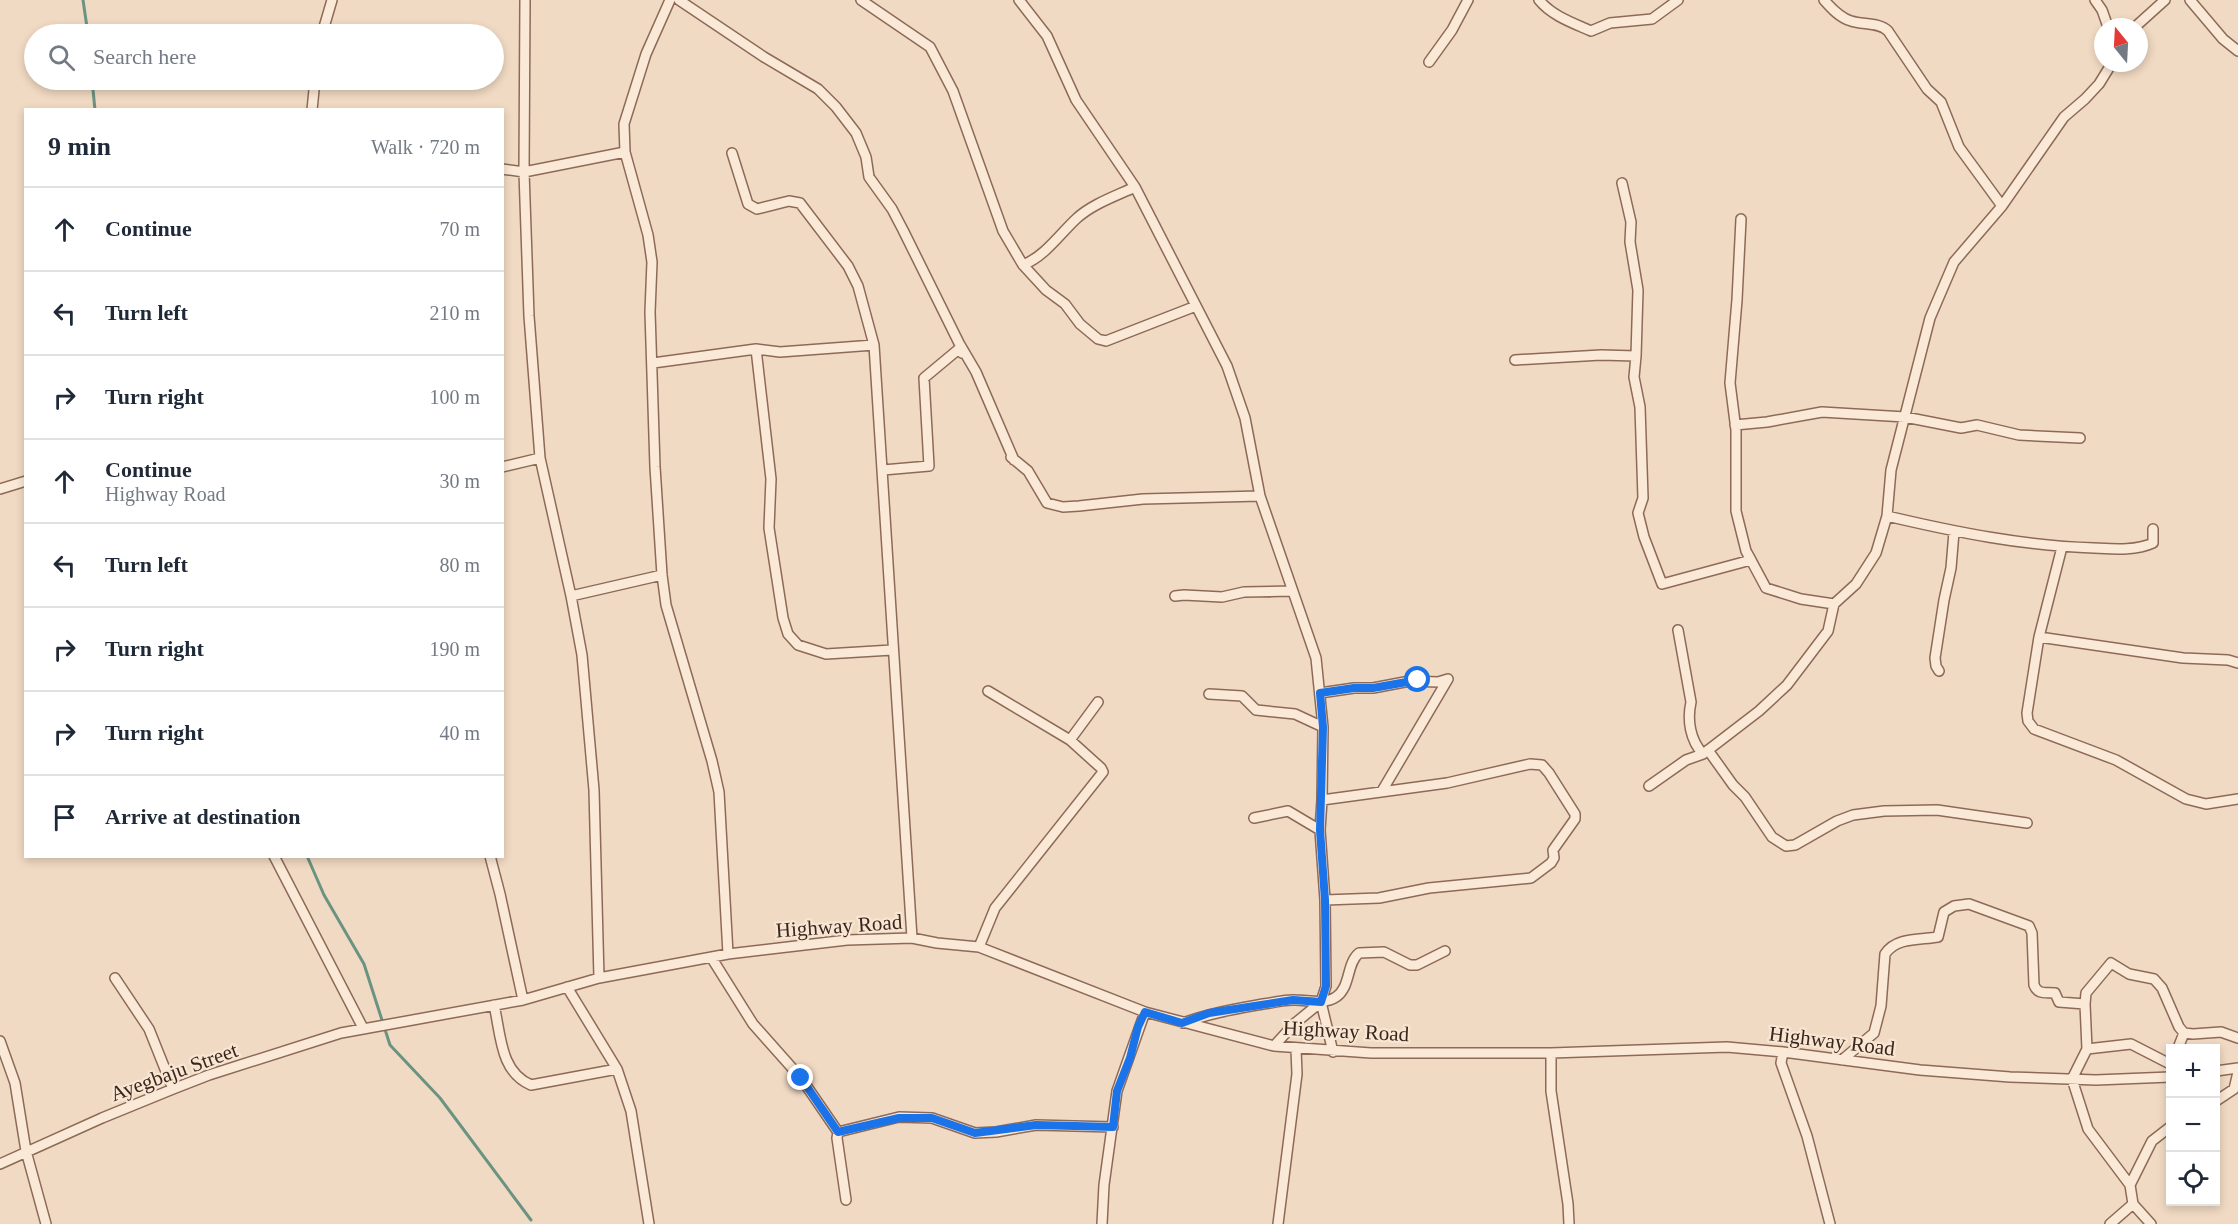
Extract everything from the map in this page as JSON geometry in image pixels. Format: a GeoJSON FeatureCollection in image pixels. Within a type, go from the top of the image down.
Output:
{"type":"FeatureCollection","features":[{"type":"Feature","properties":{"kind":"street"},"geometry":{"type":"LineString","coordinates":[[325,24],[332,0]]}},
{"type":"Feature","properties":{"kind":"street"},"geometry":{"type":"LineString","coordinates":[[525,0],[524,172],[529,316],[540,458],[582,655],[594,790],[599,978]]}},
{"type":"Feature","properties":{"kind":"street"},"geometry":{"type":"LineString","coordinates":[[670,0],[646,54],[624,124],[625,152],[648,235],[652,262],[650,312],[655,467],[662,574],[666,604],[719,792],[728,954]]}},
{"type":"Feature","properties":{"kind":"street"},"geometry":{"type":"LineString","coordinates":[[679,0],[764,57],[818,89],[836,107],[856,134],[866,157],[869,177],[892,209],[959,343],[976,372],[1014,460]]}},
{"type":"Feature","properties":{"kind":"street"},"geometry":{"type":"LineString","coordinates":[[861,0],[930,47],[953,91],[1003,231],[1023,265],[1046,290],[1065,304],[1080,324],[1098,339],[1106,341],[1196,306]]}},
{"type":"Feature","properties":{"kind":"street"},"geometry":{"type":"LineString","coordinates":[[1019,0],[1047,36],[1076,100],[1135,187],[1227,366],[1245,418],[1260,496],[1316,658],[1323,727],[1320,830],[1325,900],[1326,986],[1321,1002],[1333,1052]]}},
{"type":"Feature","properties":{"kind":"street"},"geometry":{"type":"LineString","coordinates":[[1429,62],[1452,30],[1468,0]]}},
{"type":"Feature","properties":{"kind":"street"},"geometry":{"type":"LineString","coordinates":[[1539,0],[1546,9],[1556,15],[1592,31],[1610,23],[1652,19],[1678,0]]}},
{"type":"Feature","properties":{"kind":"street"},"geometry":{"type":"LineString","coordinates":[[1824,0],[1849,21],[1884,27],[1888,31],[1927,89],[1941,102],[1959,147],[2002,206]]}},
{"type":"Feature","properties":{"kind":"street"},"geometry":{"type":"LineString","coordinates":[[2095,0],[2105,18]]}},
{"type":"Feature","properties":{"kind":"street"},"geometry":{"type":"LineString","coordinates":[[2145,18],[2165,0]]}},
{"type":"Feature","properties":{"kind":"street"},"geometry":{"type":"LineString","coordinates":[[2190,0],[2223,39],[2238,51]]}},
{"type":"Feature","properties":{"kind":"street"},"geometry":{"type":"LineString","coordinates":[[1649,786],[1686,760],[1706,752],[1759,711],[1787,685],[1828,631],[1834,604],[1856,585],[1876,554],[1887,516],[1891,470],[1930,318],[1954,262],[2002,206],[2064,117],[2085,99],[2106,72]]}},
{"type":"Feature","properties":{"kind":"street"},"geometry":{"type":"LineString","coordinates":[[312,108],[314,90]]}},
{"type":"Feature","properties":{"kind":"street"},"geometry":{"type":"LineString","coordinates":[[504,169],[524,172],[625,152]]}},
{"type":"Feature","properties":{"kind":"street"},"geometry":{"type":"LineString","coordinates":[[732,153],[748,204],[752,208],[758,209],[795,201],[800,203],[831,242],[848,266],[858,286],[874,345],[912,938]]}},
{"type":"Feature","properties":{"kind":"street"},"geometry":{"type":"LineString","coordinates":[[1622,183],[1631,222],[1630,242],[1638,290],[1634,377],[1640,407],[1642,498],[1638,513],[1644,537],[1662,584],[1751,560]]}},
{"type":"Feature","properties":{"kind":"street"},"geometry":{"type":"LineString","coordinates":[[1023,265],[1036,260],[1078,217],[1096,205],[1135,187]]}},
{"type":"Feature","properties":{"kind":"street"},"geometry":{"type":"LineString","coordinates":[[1741,219],[1730,383],[1735,425],[1736,511],[1746,551],[1766,588],[1801,599],[1834,604]]}},
{"type":"Feature","properties":{"kind":"street"},"geometry":{"type":"LineString","coordinates":[[653,363],[756,349],[780,352],[874,345]]}},
{"type":"Feature","properties":{"kind":"street"},"geometry":{"type":"LineString","coordinates":[[883,470],[928,466],[924,378],[960,348],[1008,455],[1028,471],[1047,502],[1063,507],[1143,499],[1260,496]]}},
{"type":"Feature","properties":{"kind":"street"},"geometry":{"type":"LineString","coordinates":[[756,349],[771,479],[769,528],[783,618],[788,634],[798,645],[826,654],[892,650]]}},
{"type":"Feature","properties":{"kind":"street"},"geometry":{"type":"LineString","coordinates":[[1515,360],[1601,355],[1636,356]]}},
{"type":"Feature","properties":{"kind":"street"},"geometry":{"type":"LineString","coordinates":[[1735,425],[1822,412],[1905,417],[1961,428],[1977,425],[2019,435],[2080,438]]}},
{"type":"Feature","properties":{"kind":"street"},"geometry":{"type":"LineString","coordinates":[[504,467],[540,458]]}},
{"type":"Feature","properties":{"kind":"street"},"geometry":{"type":"LineString","coordinates":[[0,489],[24,482]]}},
{"type":"Feature","properties":{"kind":"street"},"geometry":{"type":"LineString","coordinates":[[1887,516],[1954,532],[2062,547],[2123,549],[2144,547],[2153,543],[2153,529]]}},
{"type":"Feature","properties":{"kind":"street"},"geometry":{"type":"LineString","coordinates":[[1940,671],[1935,666],[1935,658],[1951,568],[1954,532]]}},
{"type":"Feature","properties":{"kind":"street"},"geometry":{"type":"LineString","coordinates":[[2062,547],[2039,637],[2027,713],[2028,721],[2034,729],[2116,760],[2186,799],[2206,804],[2238,799]]}},
{"type":"Feature","properties":{"kind":"street"},"geometry":{"type":"LineString","coordinates":[[571,596],[662,574]]}},
{"type":"Feature","properties":{"kind":"street"},"geometry":{"type":"LineString","coordinates":[[1175,596],[1222,597],[1244,592],[1292,591]]}},
{"type":"Feature","properties":{"kind":"street"},"geometry":{"type":"LineString","coordinates":[[1678,630],[1691,702],[1688,713],[1691,732],[1697,747],[1706,752],[1745,797],[1772,837],[1786,846],[1795,845],[1811,837],[1837,820],[1853,815],[1884,811],[1936,810],[2027,823]]}},
{"type":"Feature","properties":{"kind":"street"},"geometry":{"type":"LineString","coordinates":[[2039,637],[2183,658],[2228,660],[2238,663]]}},
{"type":"Feature","properties":{"kind":"street"},"geometry":{"type":"LineString","coordinates":[[1320,693],[1373,688],[1410,681],[1438,682],[1448,679],[1382,791]]}},
{"type":"Feature","properties":{"kind":"street"},"geometry":{"type":"LineString","coordinates":[[979,947],[995,908],[1101,775],[1101,768],[1070,740],[988,691]]}},
{"type":"Feature","properties":{"kind":"street"},"geometry":{"type":"LineString","coordinates":[[1209,694],[1242,696],[1256,710],[1295,714],[1323,727]]}},
{"type":"Feature","properties":{"kind":"street"},"geometry":{"type":"LineString","coordinates":[[1070,740],[1098,702]]}},
{"type":"Feature","properties":{"kind":"street"},"geometry":{"type":"LineString","coordinates":[[1322,800],[1447,783],[1530,764],[1542,765],[1549,773],[1573,810],[1575,819],[1553,850],[1554,858],[1551,863],[1535,876],[1439,886],[1379,898],[1325,900]]}},
{"type":"Feature","properties":{"kind":"street"},"geometry":{"type":"LineString","coordinates":[[1254,818],[1288,812],[1320,830]]}},
{"type":"Feature","properties":{"kind":"street"},"geometry":{"type":"LineString","coordinates":[[275,858],[365,1028]]}},
{"type":"Feature","properties":{"kind":"street"},"geometry":{"type":"LineString","coordinates":[[491,858],[523,1000]]}},
{"type":"Feature","properties":{"kind":"street"},"geometry":{"type":"LineString","coordinates":[[1842,1060],[1874,1033],[1881,1006],[1885,954],[1890,947],[1897,943],[1938,937],[1944,912],[1954,906],[1969,904],[2029,926],[2032,933],[2036,990],[2040,993],[2055,993],[2059,1002],[2085,1004]]}},
{"type":"Feature","properties":{"kind":"street","name":"Highway Road"},"geometry":{"type":"LineString","coordinates":[[399,1024],[523,1000],[599,978],[728,954],[847,940],[912,938],[979,947],[1145,1012],[1274,1046],[1296,1049],[1333,1052],[1551,1053],[1727,1047],[1920,1070],[2072,1079],[2166,1077]]}},
{"type":"Feature","properties":{"kind":"street"},"geometry":{"type":"LineString","coordinates":[[1182,1023],[1209,1013],[1293,1000],[1321,1002],[1332,999],[1341,993],[1353,961],[1359,954],[1384,952],[1410,965],[1417,965],[1445,951]]}},
{"type":"Feature","properties":{"kind":"street"},"geometry":{"type":"LineString","coordinates":[[711,957],[753,1024],[801,1078],[838,1132],[838,1148],[846,1200]]}},
{"type":"Feature","properties":{"kind":"street"},"geometry":{"type":"LineString","coordinates":[[2151,1224],[2133,1204],[2130,1185],[2088,1129],[2072,1079],[2087,1049],[2086,993],[2104,969],[2111,963],[2115,964],[2129,974],[2154,979],[2162,988],[2179,1027],[2184,1033],[2221,1032],[2238,1038]]}},
{"type":"Feature","properties":{"kind":"street"},"geometry":{"type":"LineString","coordinates":[[115,978],[149,1029],[173,1089]]}},
{"type":"Feature","properties":{"kind":"street"},"geometry":{"type":"LineString","coordinates":[[567,987],[617,1069],[631,1111],[649,1224]]}},
{"type":"Feature","properties":{"kind":"street"},"geometry":{"type":"LineString","coordinates":[[1274,1046],[1294,1024],[1321,1002]]}},
{"type":"Feature","properties":{"kind":"street"},"geometry":{"type":"LineString","coordinates":[[494,1005],[510,1070],[519,1080],[531,1086],[617,1069]]}},
{"type":"Feature","properties":{"kind":"street"},"geometry":{"type":"LineString","coordinates":[[1102,1224],[1104,1185],[1117,1091],[1145,1012]]}},
{"type":"Feature","properties":{"kind":"street","name":"Ayegbaju Street"},"geometry":{"type":"LineString","coordinates":[[0,1164],[209,1075],[365,1028],[399,1024]]}},
{"type":"Feature","properties":{"kind":"street"},"geometry":{"type":"LineString","coordinates":[[2180,1044],[2184,1033]]}},
{"type":"Feature","properties":{"kind":"street"},"geometry":{"type":"LineString","coordinates":[[0,1041],[15,1083],[26,1151],[46,1224]]}},
{"type":"Feature","properties":{"kind":"street"},"geometry":{"type":"LineString","coordinates":[[2087,1049],[2131,1044],[2166,1062]]}},
{"type":"Feature","properties":{"kind":"street"},"geometry":{"type":"LineString","coordinates":[[1278,1224],[1297,1074],[1296,1049]]}},
{"type":"Feature","properties":{"kind":"street"},"geometry":{"type":"LineString","coordinates":[[1783,1052],[1781,1063],[1808,1136],[1830,1224]]}},
{"type":"Feature","properties":{"kind":"street"},"geometry":{"type":"LineString","coordinates":[[1551,1053],[1551,1091],[1569,1224]]}},
{"type":"Feature","properties":{"kind":"street"},"geometry":{"type":"LineString","coordinates":[[2220,1071],[2238,1070],[2234,1089],[2220,1098]]}},
{"type":"Feature","properties":{"kind":"street"},"geometry":{"type":"LineString","coordinates":[[838,1132],[899,1118],[932,1118],[975,1133],[1036,1125],[1113,1127]]}},
{"type":"Feature","properties":{"kind":"street"},"geometry":{"type":"LineString","coordinates":[[2130,1185],[2152,1141],[2166,1130]]}},
{"type":"Feature","properties":{"kind":"street"},"geometry":{"type":"LineString","coordinates":[[2110,1224],[2133,1204]]}},
{"type":"Feature","properties":{"kind":"waterway"},"geometry":{"type":"LineString","coordinates":[[83,0],[87,24]]}},
{"type":"Feature","properties":{"kind":"waterway"},"geometry":{"type":"LineString","coordinates":[[93,90],[95,108]]}},
{"type":"Feature","properties":{"kind":"waterway"},"geometry":{"type":"LineString","coordinates":[[308,858],[324,895],[364,964],[390,1045],[440,1098],[531,1220]]}},
{"type":"Feature","properties":{"kind":"route"},"geometry":{"type":"LineString","coordinates":[[801,1078],[838,1132],[899,1118],[932,1118],[975,1133],[1036,1125],[1113,1127],[1117,1091],[1145,1012],[1182,1023],[1209,1013],[1293,1000],[1321,1002],[1326,986],[1325,900],[1320,830],[1323,727],[1320,693],[1373,688],[1418,680]]}}]}
